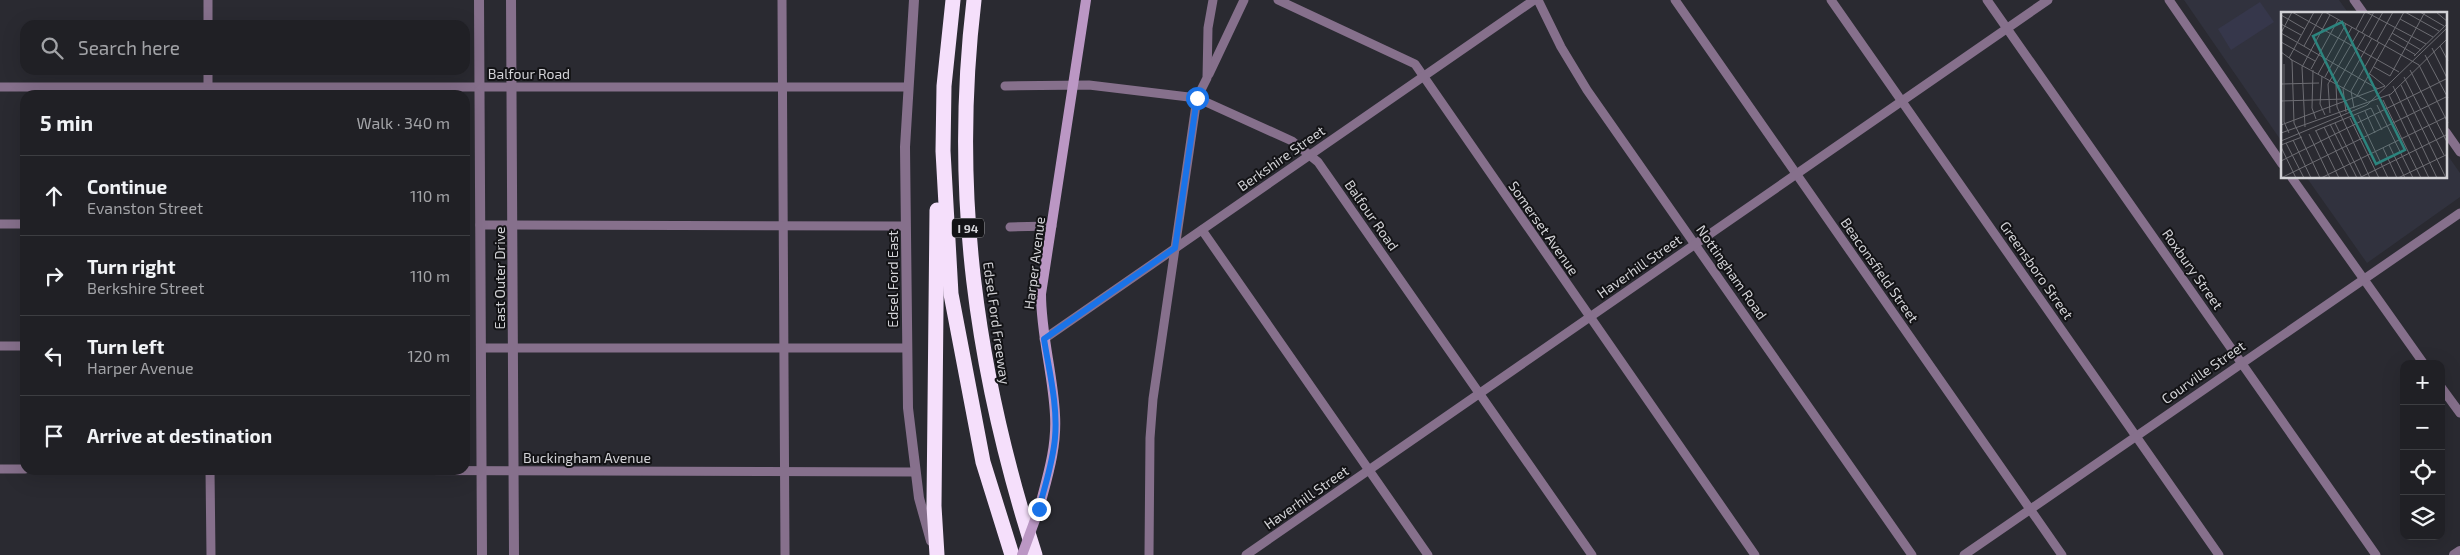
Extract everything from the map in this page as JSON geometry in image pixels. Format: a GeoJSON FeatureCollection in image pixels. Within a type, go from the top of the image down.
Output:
{"type":"FeatureCollection","features":[{"type":"Feature","properties":{"kind":"highway","name":"I 94"},"geometry":{"type":"LineString","coordinates":[[953,0],[944,86],[943,151],[951,294],[983,462],[1012,555]]}},
{"type":"Feature","properties":{"kind":"highway","name":"Edsel Ford Freeway"},"geometry":{"type":"LineString","coordinates":[[974,0],[968,66],[965,149],[972,278],[987,375],[1004,452],[1035,555]]}},
{"type":"Feature","properties":{"kind":"highway"},"geometry":{"type":"LineString","coordinates":[[936,555],[934,506],[935,320],[937,207],[943,151]]}},
{"type":"Feature","properties":{"kind":"main road","name":"Harper Avenue"},"geometry":{"type":"LineString","coordinates":[[1022,555],[1048,478],[1055,436],[1054,402],[1044,339],[1041,294],[1086,0]]}},
{"type":"Feature","properties":{"kind":"street"},"geometry":{"type":"LineString","coordinates":[[208,0],[208,20]]}},
{"type":"Feature","properties":{"kind":"street","name":"East Outer Drive"},"geometry":{"type":"LineString","coordinates":[[479,0],[482,555]]}},
{"type":"Feature","properties":{"kind":"street","name":"East Outer Drive"},"geometry":{"type":"LineString","coordinates":[[511,0],[514,555]]}},
{"type":"Feature","properties":{"kind":"street"},"geometry":{"type":"LineString","coordinates":[[782,0],[785,555]]}},
{"type":"Feature","properties":{"kind":"street","name":"Edsel Ford East"},"geometry":{"type":"LineString","coordinates":[[914,0],[907,87],[905,226],[908,408],[919,498],[936,555]]}},
{"type":"Feature","properties":{"kind":"street"},"geometry":{"type":"LineString","coordinates":[[1207,78],[1208,28],[1212,0]]}},
{"type":"Feature","properties":{"kind":"street"},"geometry":{"type":"LineString","coordinates":[[1149,555],[1150,438],[1153,399],[1197,98],[1244,0]]}},
{"type":"Feature","properties":{"kind":"street","name":"Somerset Avenue"},"geometry":{"type":"LineString","coordinates":[[1278,0],[1415,64],[1422,77],[1755,555]]}},
{"type":"Feature","properties":{"kind":"street","name":"Berkshire Street"},"geometry":{"type":"LineString","coordinates":[[1044,339],[1534,0]]}},
{"type":"Feature","properties":{"kind":"street","name":"Nottingham Road"},"geometry":{"type":"LineString","coordinates":[[1538,0],[1561,47],[1587,90],[1912,555]]}},
{"type":"Feature","properties":{"kind":"street","name":"Beaconsfield Street"},"geometry":{"type":"LineString","coordinates":[[1675,0],[2062,555]]}},
{"type":"Feature","properties":{"kind":"street","name":"Greensboro Street"},"geometry":{"type":"LineString","coordinates":[[1831,0],[2219,555]]}},
{"type":"Feature","properties":{"kind":"street","name":"Roxbury Street"},"geometry":{"type":"LineString","coordinates":[[1987,0],[2376,555]]}},
{"type":"Feature","properties":{"kind":"street","name":"Haverhill Street"},"geometry":{"type":"LineString","coordinates":[[1246,555],[2048,0]]}},
{"type":"Feature","properties":{"kind":"street"},"geometry":{"type":"LineString","coordinates":[[2168,0],[2281,163]]}},
{"type":"Feature","properties":{"kind":"street"},"geometry":{"type":"LineString","coordinates":[[2354,0],[2363,12]]}},
{"type":"Feature","properties":{"kind":"street"},"geometry":{"type":"LineString","coordinates":[[208,75],[208,90]]}},
{"type":"Feature","properties":{"kind":"street","name":"Balfour Road"},"geometry":{"type":"LineString","coordinates":[[1005,86],[1089,85],[1197,98],[1292,141],[1310,154],[1318,162],[1592,555]]}},
{"type":"Feature","properties":{"kind":"street","name":"Balfour Road"},"geometry":{"type":"LineString","coordinates":[[0,87],[156,90]]}},
{"type":"Feature","properties":{"kind":"street","name":"Balfour Road"},"geometry":{"type":"LineString","coordinates":[[276,90],[480,87],[907,87]]}},
{"type":"Feature","properties":{"kind":"street"},"geometry":{"type":"LineString","coordinates":[[2448,135],[2460,152]]}},
{"type":"Feature","properties":{"kind":"street"},"geometry":{"type":"LineString","coordinates":[[2293,179],[2421,360]]}},
{"type":"Feature","properties":{"kind":"street","name":"Courville Street"},"geometry":{"type":"LineString","coordinates":[[1964,555],[2460,213]]}},
{"type":"Feature","properties":{"kind":"street"},"geometry":{"type":"LineString","coordinates":[[0,224],[20,224]]}},
{"type":"Feature","properties":{"kind":"street"},"geometry":{"type":"LineString","coordinates":[[480,225],[905,226]]}},
{"type":"Feature","properties":{"kind":"street"},"geometry":{"type":"LineString","coordinates":[[1010,227],[1052,226]]}},
{"type":"Feature","properties":{"kind":"street"},"geometry":{"type":"LineString","coordinates":[[1202,230],[1428,555]]}},
{"type":"Feature","properties":{"kind":"street"},"geometry":{"type":"LineString","coordinates":[[0,346],[20,346]]}},
{"type":"Feature","properties":{"kind":"street"},"geometry":{"type":"LineString","coordinates":[[481,348],[784,350],[906,348]]}},
{"type":"Feature","properties":{"kind":"street"},"geometry":{"type":"LineString","coordinates":[[2445,392],[2460,413]]}},
{"type":"Feature","properties":{"kind":"street"},"geometry":{"type":"LineString","coordinates":[[0,469],[20,469]]}},
{"type":"Feature","properties":{"kind":"street","name":"Buckingham Avenue"},"geometry":{"type":"LineString","coordinates":[[470,471],[915,472]]}},
{"type":"Feature","properties":{"kind":"street"},"geometry":{"type":"LineString","coordinates":[[210,475],[211,555]]}},
{"type":"Feature","properties":{"kind":"street"},"geometry":{"type":"LineString","coordinates":[[2454,555],[2460,551]]}},
{"type":"Feature","properties":{"kind":"shaded area"},"geometry":{"type":"Polygon","coordinates":[[[2184,0],[2339,0],[2348,12],[2281,12],[2281,141],[2184,0]]]}},
{"type":"Feature","properties":{"kind":"shaded area"},"geometry":{"type":"Polygon","coordinates":[[[2260,2],[2274,22],[2231,50],[2218,29],[2260,2]]]}},
{"type":"Feature","properties":{"kind":"shaded area"},"geometry":{"type":"Polygon","coordinates":[[[2448,156],[2460,173],[2460,197],[2367,263],[2308,179],[2448,179],[2448,156]]]}},
{"type":"Feature","properties":{"kind":"route"},"geometry":{"type":"LineString","coordinates":[[1039,509],[1053,456],[1055,436],[1054,402],[1044,339],[1175,248],[1197,98]]}}]}
